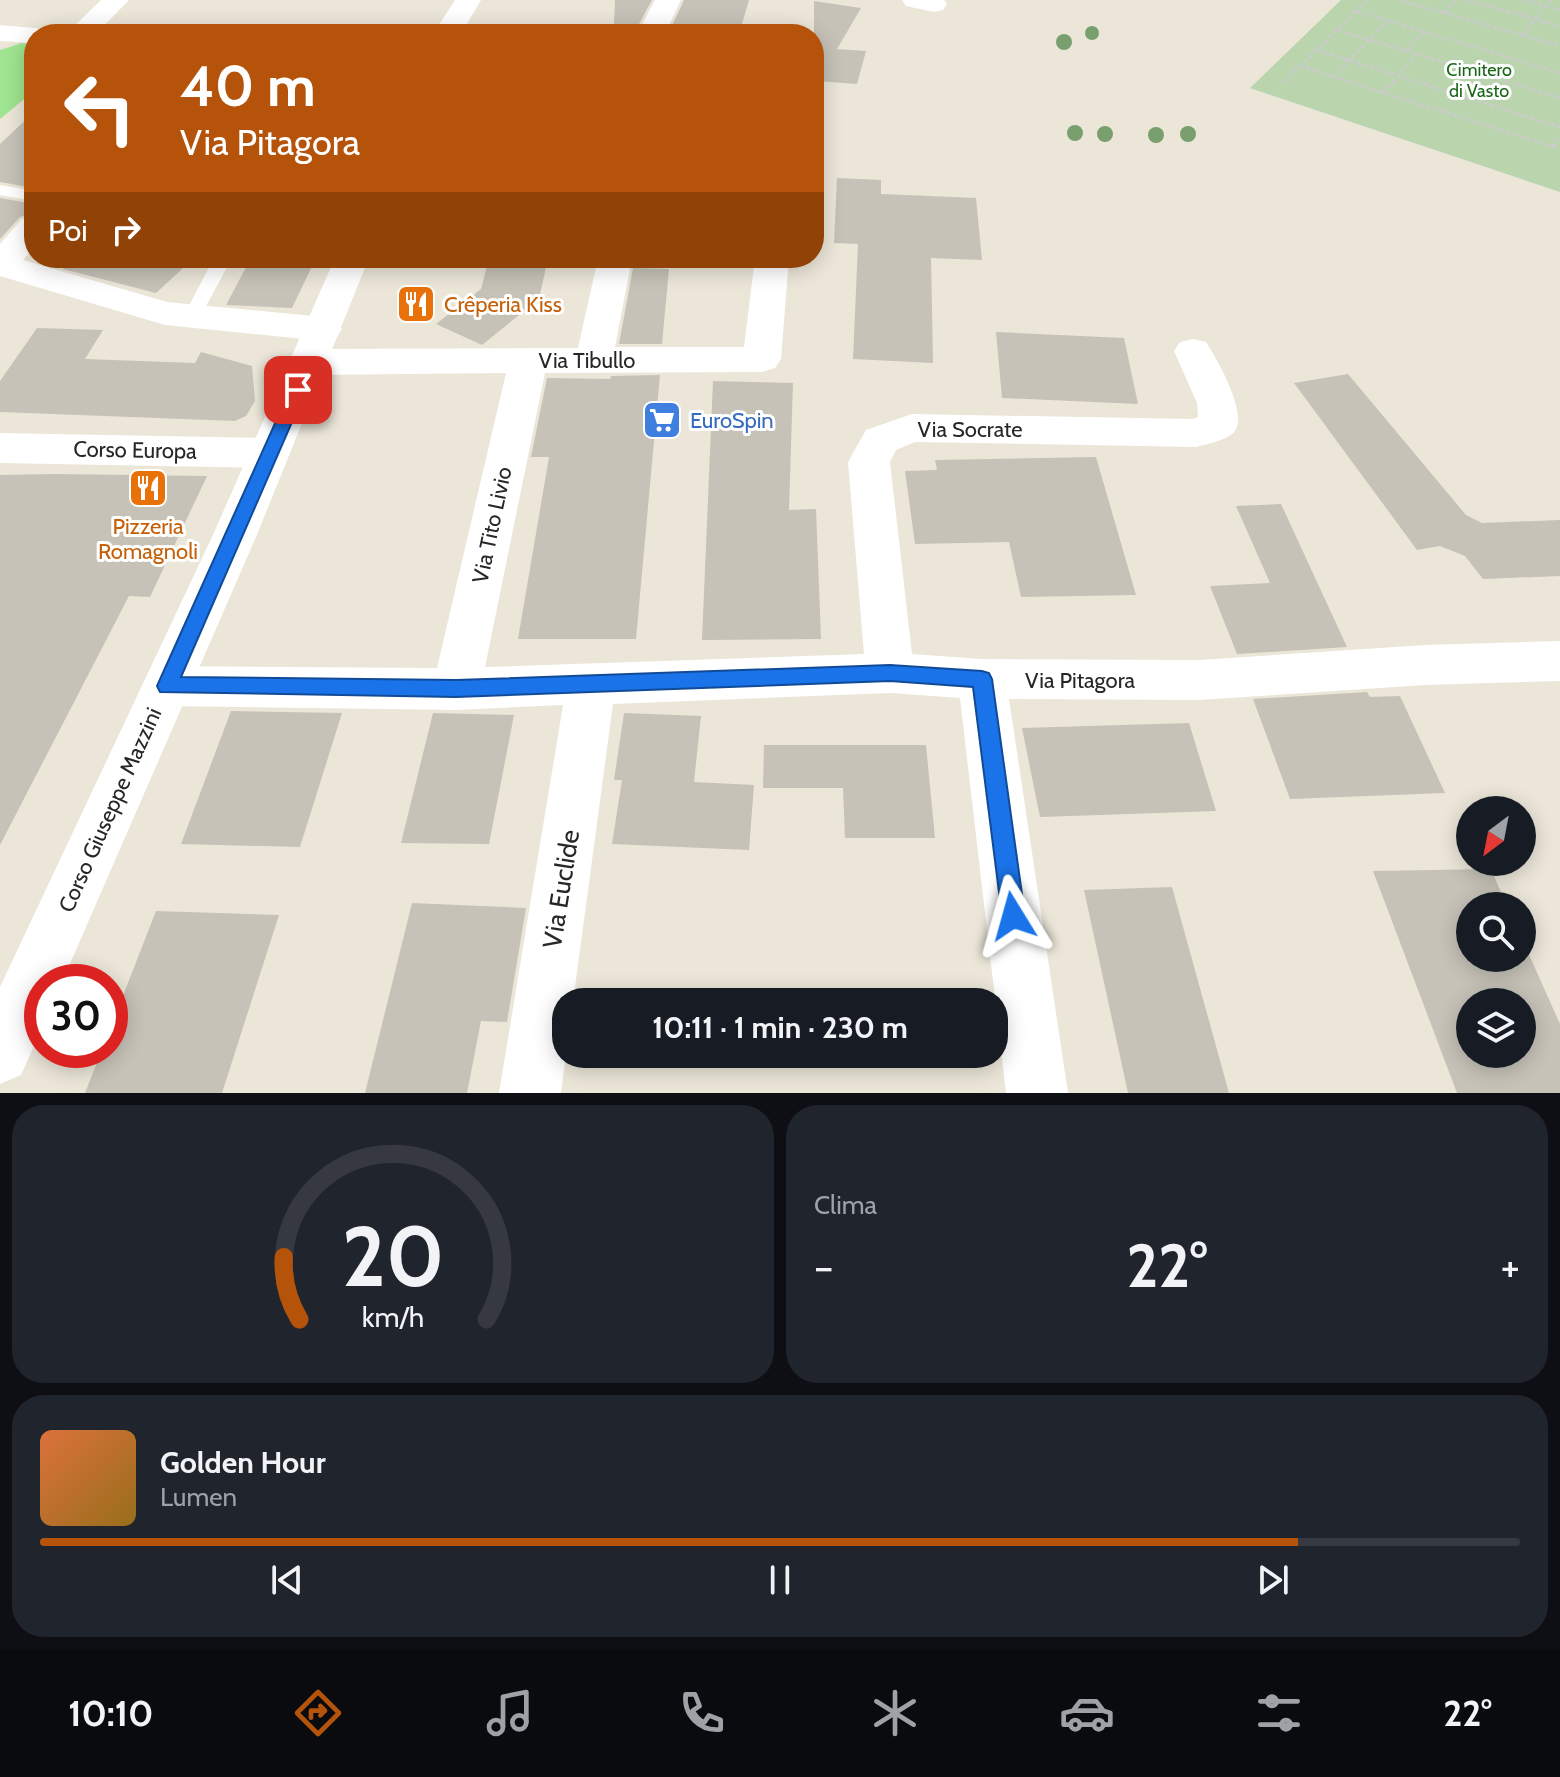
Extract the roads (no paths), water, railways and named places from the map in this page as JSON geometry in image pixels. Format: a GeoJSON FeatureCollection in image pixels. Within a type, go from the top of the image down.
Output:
{"type":"FeatureCollection","features":[{"type":"Feature","properties":{"kind":"street"},"geometry":{"type":"LineString","coordinates":[[91,24],[116,0]]}},
{"type":"Feature","properties":{"kind":"street"},"geometry":{"type":"LineString","coordinates":[[453,24],[468,0]]}},
{"type":"Feature","properties":{"kind":"street"},"geometry":{"type":"LineString","coordinates":[[656,24],[668,0]]}},
{"type":"Feature","properties":{"kind":"street"},"geometry":{"type":"LineString","coordinates":[[0,33],[24,34]]}},
{"type":"Feature","properties":{"kind":"street"},"geometry":{"type":"LineString","coordinates":[[0,265],[24,237]]}},
{"type":"Feature","properties":{"kind":"street","name":"Via Tibullo"},"geometry":{"type":"LineString","coordinates":[[0,265],[165,313],[317,346],[528,361],[762,359],[771,268]]}},
{"type":"Feature","properties":{"kind":"street","name":"Corso Giuseppe Mazzini"},"geometry":{"type":"LineString","coordinates":[[0,1054],[167,686],[317,346],[348,268]]}},
{"type":"Feature","properties":{"kind":"street"},"geometry":{"type":"LineString","coordinates":[[594,360],[613,268]]}},
{"type":"Feature","properties":{"kind":"street","name":"Via Socrate"},"geometry":{"type":"LineString","coordinates":[[890,673],[869,462],[880,440],[912,428],[1196,433],[1219,424],[1217,403],[1193,351]]}},
{"type":"Feature","properties":{"kind":"street","name":"Via Tito Livio"},"geometry":{"type":"LineString","coordinates":[[456,689],[528,361]]}},
{"type":"Feature","properties":{"kind":"street","name":"Corso Europa"},"geometry":{"type":"LineString","coordinates":[[0,448],[270,453]]}},
{"type":"Feature","properties":{"kind":"street","name":"Via Pitagora"},"geometry":{"type":"LineString","coordinates":[[167,686],[456,689],[890,673],[982,679],[1199,680],[1425,665],[1560,661]]}},
{"type":"Feature","properties":{"kind":"street"},"geometry":{"type":"LineString","coordinates":[[982,679],[1037,1093]]}},
{"type":"Feature","properties":{"kind":"street","name":"Via Euclide"},"geometry":{"type":"LineString","coordinates":[[530,1093],[591,685]]}},
{"type":"Feature","properties":{"kind":"lane"},"geometry":{"type":"LineString","coordinates":[[0,190],[24,194]]}},
{"type":"Feature","properties":{"kind":"lane"},"geometry":{"type":"LineString","coordinates":[[192,317],[218,268]]}},
{"type":"Feature","properties":{"kind":"place","name":"Crêperia Kiss"},"geometry":{"type":"Point","coordinates":[416,304]}},
{"type":"Feature","properties":{"kind":"place","name":"EuroSpin"},"geometry":{"type":"Point","coordinates":[662,420]}},
{"type":"Feature","properties":{"kind":"place","name":"Pizzeria Romagnoli"},"geometry":{"type":"Point","coordinates":[148,488]}},
{"type":"Feature","properties":{"kind":"park label","name":"Cimitero di Vasto"},"geometry":{"type":"Point","coordinates":[1479,80]}}]}
